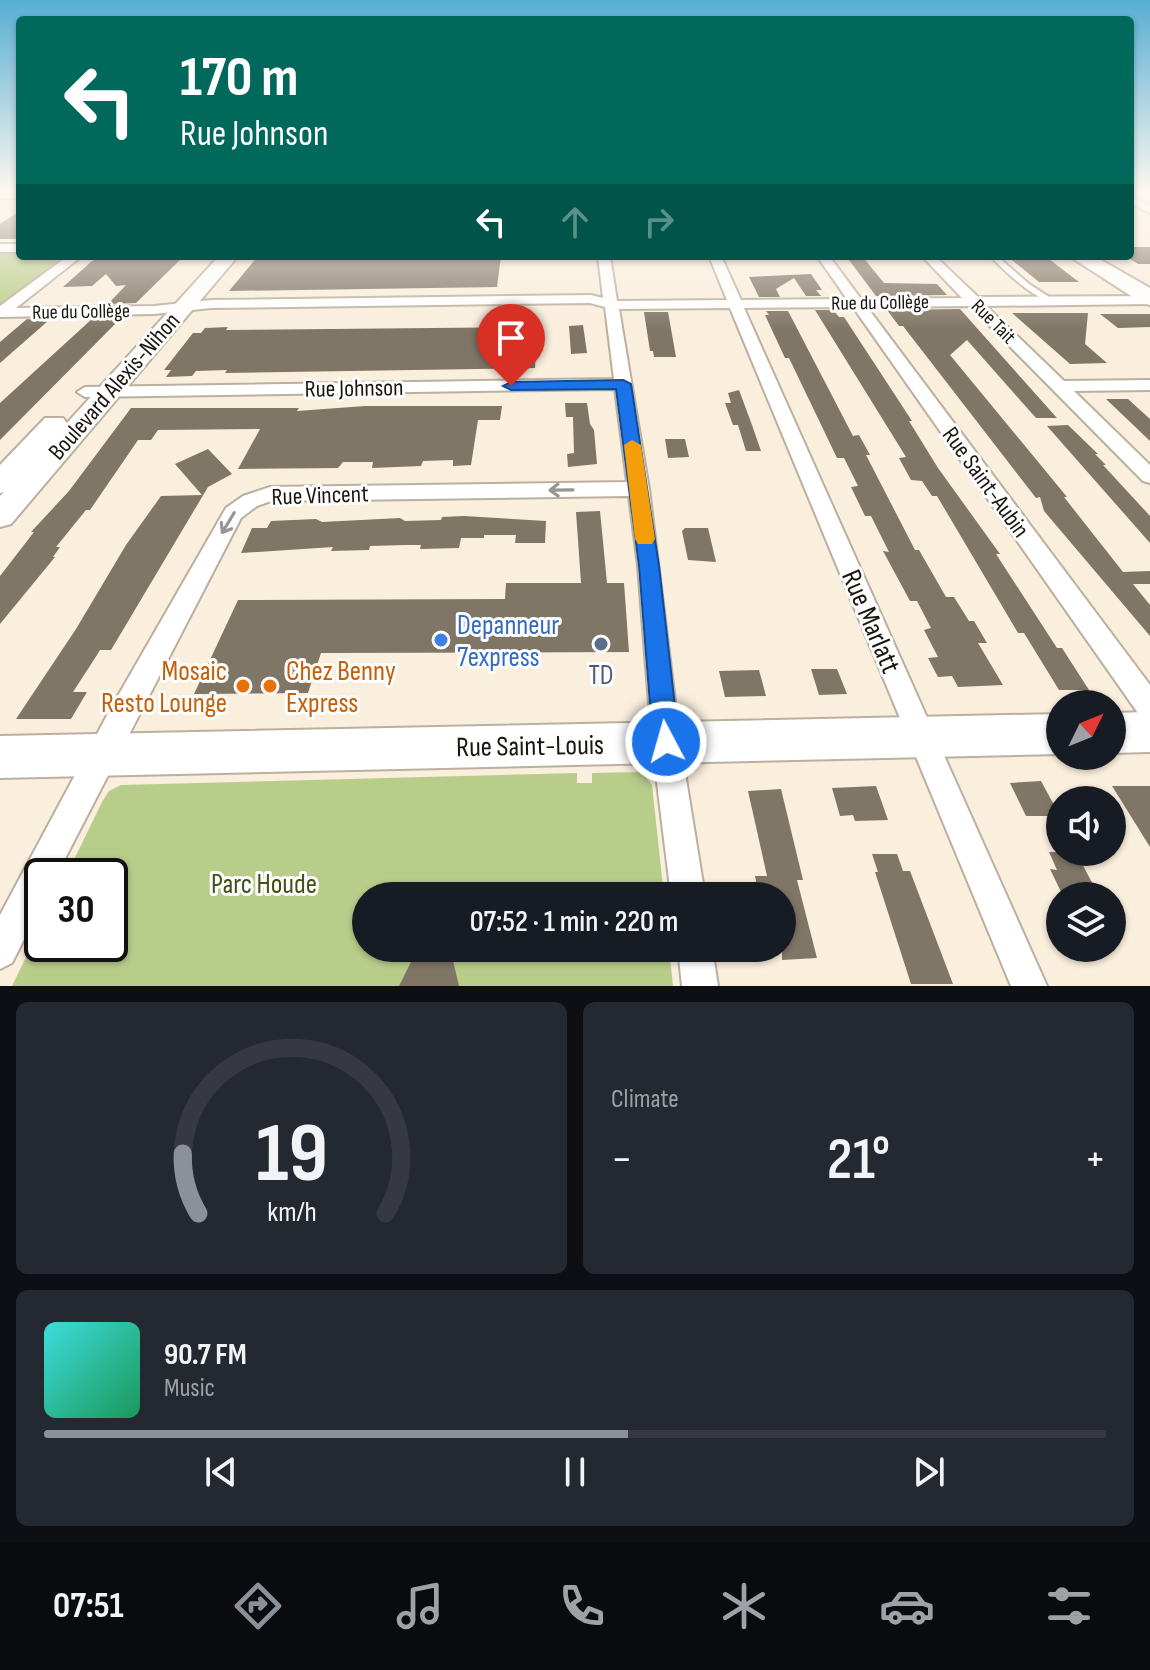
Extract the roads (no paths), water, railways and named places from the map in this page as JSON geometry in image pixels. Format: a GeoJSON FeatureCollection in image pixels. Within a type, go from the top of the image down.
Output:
{"type":"FeatureCollection","features":[{"type":"Feature","properties":{"kind":"main road"},"geometry":{"type":"LineString","coordinates":[[1086,260],[1150,299]]}},
{"type":"Feature","properties":{"kind":"main road"},"geometry":{"type":"LineString","coordinates":[[1104,260],[1150,285]]}},
{"type":"Feature","properties":{"kind":"street"},"geometry":{"type":"LineString","coordinates":[[1,313],[71,260]]}},
{"type":"Feature","properties":{"kind":"street","name":"Boulevard Alexis-Nihon"},"geometry":{"type":"LineString","coordinates":[[174,310],[208,260]]}},
{"type":"Feature","properties":{"kind":"street","name":"Boulevard Alexis-Nihon"},"geometry":{"type":"LineString","coordinates":[[0,483],[97,392],[225,260]]}},
{"type":"Feature","properties":{"kind":"street"},"geometry":{"type":"LineString","coordinates":[[605,260],[639,489],[666,742],[686,882]]}},
{"type":"Feature","properties":{"kind":"street","name":"Rue Marlatt"},"geometry":{"type":"LineString","coordinates":[[717,260],[1029,986]]}},
{"type":"Feature","properties":{"kind":"street","name":"Rue Saint-Aubin"},"geometry":{"type":"LineString","coordinates":[[826,260],[1150,707]]}},
{"type":"Feature","properties":{"kind":"street","name":"Rue Tait"},"geometry":{"type":"LineString","coordinates":[[932,260],[1150,476]]}},
{"type":"Feature","properties":{"kind":"street","name":"Rue du Collège"},"geometry":{"type":"LineString","coordinates":[[1,313],[174,310],[200,316],[593,311],[611,305],[1150,299]]}},
{"type":"Feature","properties":{"kind":"street","name":"Rue Johnson"},"geometry":{"type":"LineString","coordinates":[[97,392],[623,384]]}},
{"type":"Feature","properties":{"kind":"street"},"geometry":{"type":"LineString","coordinates":[[1061,386],[1150,385]]}},
{"type":"Feature","properties":{"kind":"street","name":"Boulevard Alexis-Nihon"},"geometry":{"type":"LineString","coordinates":[[0,516],[97,392]]}},
{"type":"Feature","properties":{"kind":"street","name":"Rue Vincent"},"geometry":{"type":"LineString","coordinates":[[0,951],[101,755],[233,513],[250,501],[270,494],[639,489]]}},
{"type":"Feature","properties":{"kind":"street"},"geometry":{"type":"LineString","coordinates":[[1126,733],[1150,732]]}},
{"type":"Feature","properties":{"kind":"street","name":"Rue Saint-Louis"},"geometry":{"type":"LineString","coordinates":[[0,757],[1046,734]]}},
{"type":"Feature","properties":{"kind":"street"},"geometry":{"type":"LineString","coordinates":[[697,962],[700,986]]}},
{"type":"Feature","properties":{"kind":"lane"},"geometry":{"type":"LineString","coordinates":[[998,260],[1050,300]]}},
{"type":"Feature","properties":{"kind":"place","name":"Depanneur 7express"},"geometry":{"type":"Point","coordinates":[441,640]}},
{"type":"Feature","properties":{"kind":"place","name":"TD"},"geometry":{"type":"Point","coordinates":[601,644]}},
{"type":"Feature","properties":{"kind":"place","name":"Mosaic Resto Lounge"},"geometry":{"type":"Point","coordinates":[243,686]}},
{"type":"Feature","properties":{"kind":"place","name":"Chez Benny Express"},"geometry":{"type":"Point","coordinates":[270,686]}},
{"type":"Feature","properties":{"kind":"park label","name":"Parc Houde"},"geometry":{"type":"Point","coordinates":[264,883]}}]}
